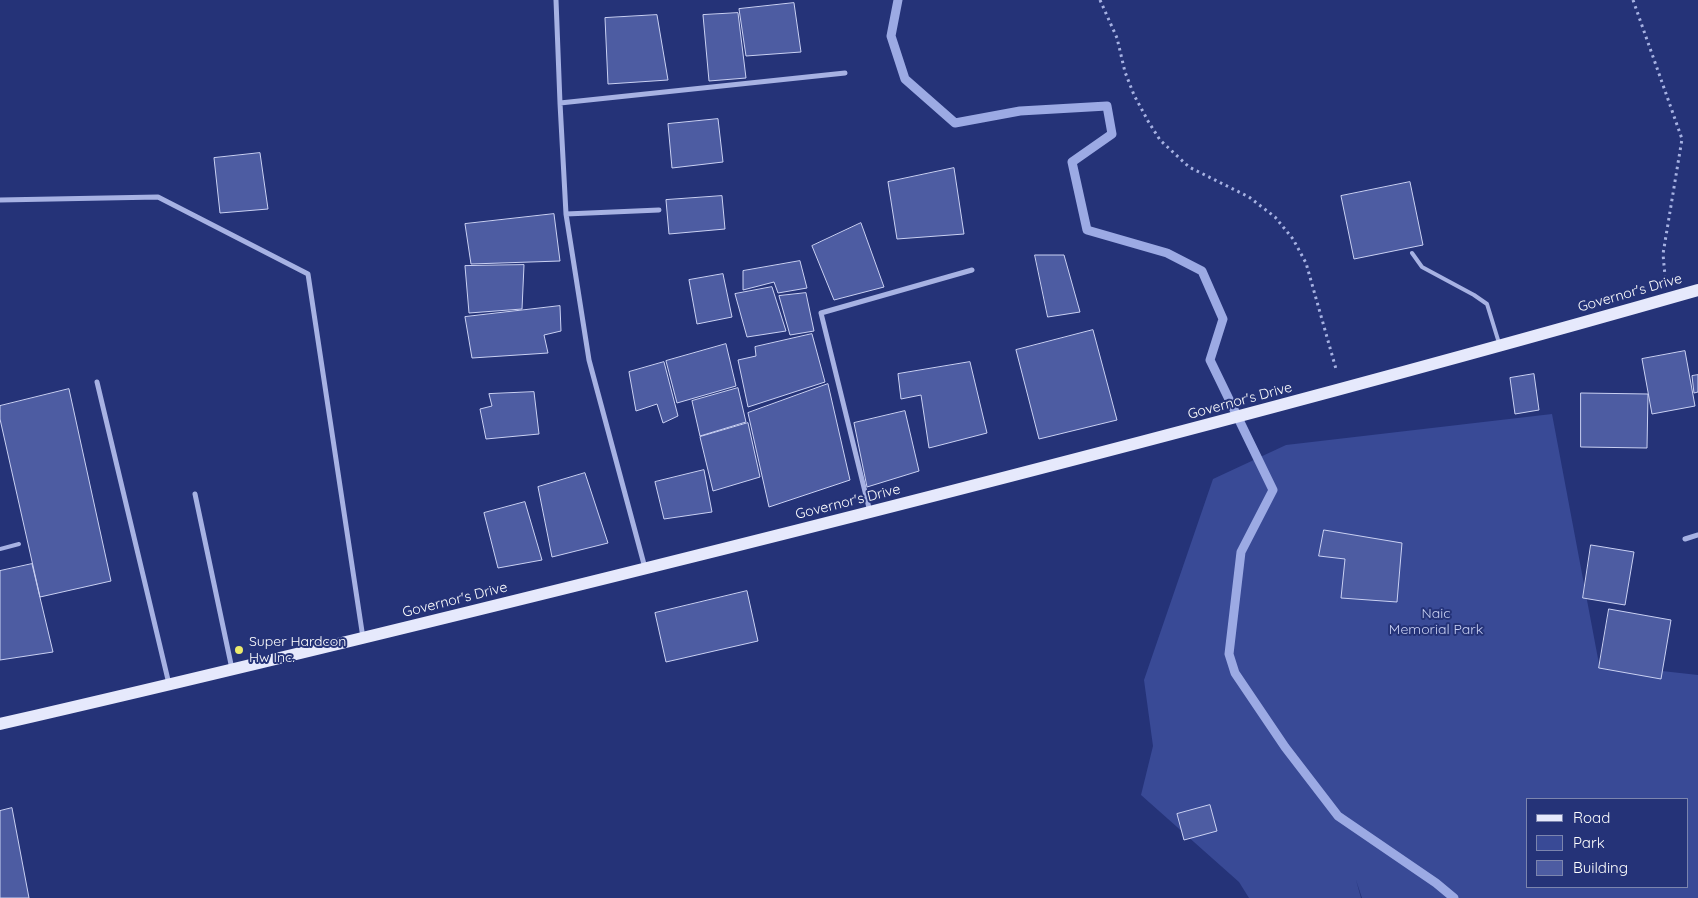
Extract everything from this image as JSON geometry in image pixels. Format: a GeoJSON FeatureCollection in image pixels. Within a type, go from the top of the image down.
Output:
{"type":"FeatureCollection","features":[{"type":"Feature","properties":{"kind":"main road","name":"Governor's Drive"},"geometry":{"type":"LineString","coordinates":[[0,724],[364,638],[870,513],[1257,412],[1698,290]]}},
{"type":"Feature","properties":{"kind":"street"},"geometry":{"type":"LineString","coordinates":[[556,0],[566,214],[589,360],[645,568]]}},
{"type":"Feature","properties":{"kind":"street"},"geometry":{"type":"LineString","coordinates":[[560,103],[845,73]]}},
{"type":"Feature","properties":{"kind":"street"},"geometry":{"type":"LineString","coordinates":[[0,200],[158,197],[308,274],[364,638]]}},
{"type":"Feature","properties":{"kind":"street"},"geometry":{"type":"LineString","coordinates":[[566,214],[659,210]]}},
{"type":"Feature","properties":{"kind":"street"},"geometry":{"type":"LineString","coordinates":[[870,513],[821,313],[972,270]]}},
{"type":"Feature","properties":{"kind":"street"},"geometry":{"type":"LineString","coordinates":[[97,382],[169,684]]}},
{"type":"Feature","properties":{"kind":"street"},"geometry":{"type":"LineString","coordinates":[[195,494],[232,669]]}},
{"type":"Feature","properties":{"kind":"street"},"geometry":{"type":"LineString","coordinates":[[1685,539],[1698,535]]}},
{"type":"Feature","properties":{"kind":"lane"},"geometry":{"type":"LineString","coordinates":[[1412,253],[1422,267],[1487,304],[1499,345]]}},
{"type":"Feature","properties":{"kind":"lane"},"geometry":{"type":"LineString","coordinates":[[0,549],[19,544]]}},
{"type":"Feature","properties":{"kind":"path"},"geometry":{"type":"LineString","coordinates":[[1100,0],[1117,38],[1125,72],[1134,95],[1160,140],[1189,167],[1249,197],[1275,217],[1292,239],[1306,262],[1342,389]]}},
{"type":"Feature","properties":{"kind":"path"},"geometry":{"type":"LineString","coordinates":[[1633,0],[1682,139],[1663,254],[1667,299]]}},
{"type":"Feature","properties":{"kind":"green space","name":"Naic Memorial Park"},"geometry":{"type":"Polygon","coordinates":[[[1552,414],[1599,664],[1698,675],[1698,898],[1362,898],[1356,880],[1361,898],[1249,898],[1239,882],[1141,795],[1153,746],[1144,680],[1213,479],[1286,445],[1552,414]]]}},
{"type":"Feature","properties":{"kind":"building"},"geometry":{"type":"Polygon","coordinates":[[[794,3],[801,52],[746,56],[739,9],[794,3]]]}},
{"type":"Feature","properties":{"kind":"building"},"geometry":{"type":"Polygon","coordinates":[[[738,13],[746,78],[709,81],[703,15],[738,13]]]}},
{"type":"Feature","properties":{"kind":"building"},"geometry":{"type":"Polygon","coordinates":[[[657,15],[668,80],[608,84],[605,18],[657,15]]]}},
{"type":"Feature","properties":{"kind":"building"},"geometry":{"type":"Polygon","coordinates":[[[718,119],[723,162],[672,168],[668,124],[718,119]]]}},
{"type":"Feature","properties":{"kind":"building"},"geometry":{"type":"Polygon","coordinates":[[[260,153],[268,209],[220,213],[214,158],[260,153]]]}},
{"type":"Feature","properties":{"kind":"building"},"geometry":{"type":"Polygon","coordinates":[[[954,168],[964,234],[897,239],[888,182],[954,168]]]}},
{"type":"Feature","properties":{"kind":"building"},"geometry":{"type":"Polygon","coordinates":[[[1410,182],[1423,245],[1354,259],[1341,196],[1410,182]]]}},
{"type":"Feature","properties":{"kind":"building"},"geometry":{"type":"Polygon","coordinates":[[[722,196],[725,229],[669,234],[666,200],[722,196]]]}},
{"type":"Feature","properties":{"kind":"building"},"geometry":{"type":"Polygon","coordinates":[[[554,214],[560,261],[471,264],[465,224],[554,214]]]}},
{"type":"Feature","properties":{"kind":"building"},"geometry":{"type":"Polygon","coordinates":[[[861,223],[884,287],[834,300],[812,246],[861,223]]]}},
{"type":"Feature","properties":{"kind":"building"},"geometry":{"type":"Polygon","coordinates":[[[1035,255],[1064,255],[1080,312],[1048,317],[1035,255]]]}},
{"type":"Feature","properties":{"kind":"building"},"geometry":{"type":"Polygon","coordinates":[[[800,261],[807,288],[778,293],[774,282],[743,290],[743,271],[800,261]]]}},
{"type":"Feature","properties":{"kind":"building"},"geometry":{"type":"Polygon","coordinates":[[[524,265],[522,309],[469,313],[465,266],[524,265]]]}},
{"type":"Feature","properties":{"kind":"building"},"geometry":{"type":"Polygon","coordinates":[[[723,274],[732,317],[697,324],[689,280],[723,274]]]}},
{"type":"Feature","properties":{"kind":"building"},"geometry":{"type":"Polygon","coordinates":[[[772,287],[786,331],[747,337],[735,294],[772,287]]]}},
{"type":"Feature","properties":{"kind":"building"},"geometry":{"type":"Polygon","coordinates":[[[806,293],[814,331],[790,335],[779,296],[806,293]]]}},
{"type":"Feature","properties":{"kind":"building"},"geometry":{"type":"Polygon","coordinates":[[[560,306],[561,331],[544,335],[548,353],[472,358],[465,317],[560,306]]]}},
{"type":"Feature","properties":{"kind":"building"},"geometry":{"type":"Polygon","coordinates":[[[1093,330],[1117,420],[1039,439],[1016,350],[1093,330]]]}},
{"type":"Feature","properties":{"kind":"building"},"geometry":{"type":"Polygon","coordinates":[[[812,334],[825,382],[748,407],[738,360],[756,356],[755,347],[812,334]]]}},
{"type":"Feature","properties":{"kind":"building"},"geometry":{"type":"Polygon","coordinates":[[[726,344],[736,386],[677,403],[666,361],[726,344]]]}},
{"type":"Feature","properties":{"kind":"building"},"geometry":{"type":"Polygon","coordinates":[[[1685,351],[1695,406],[1652,414],[1642,359],[1685,351]]]}},
{"type":"Feature","properties":{"kind":"building"},"geometry":{"type":"Polygon","coordinates":[[[664,362],[678,416],[663,423],[657,404],[636,411],[629,372],[664,362]]]}},
{"type":"Feature","properties":{"kind":"building"},"geometry":{"type":"Polygon","coordinates":[[[970,362],[987,433],[929,448],[921,395],[901,399],[898,374],[970,362]]]}},
{"type":"Feature","properties":{"kind":"building"},"geometry":{"type":"Polygon","coordinates":[[[1534,374],[1539,410],[1515,414],[1510,378],[1534,374]]]}},
{"type":"Feature","properties":{"kind":"building"},"geometry":{"type":"Polygon","coordinates":[[[1698,375],[1698,392],[1694,393],[1692,376],[1698,375]]]}},
{"type":"Feature","properties":{"kind":"building"},"geometry":{"type":"Polygon","coordinates":[[[828,384],[850,480],[769,507],[748,413],[828,384]]]}},
{"type":"Feature","properties":{"kind":"building"},"geometry":{"type":"Polygon","coordinates":[[[738,388],[746,422],[700,436],[692,401],[738,388]]]}},
{"type":"Feature","properties":{"kind":"building"},"geometry":{"type":"Polygon","coordinates":[[[69,389],[111,581],[40,597],[0,419],[0,406],[69,389]]]}},
{"type":"Feature","properties":{"kind":"building"},"geometry":{"type":"Polygon","coordinates":[[[534,392],[539,434],[486,439],[480,409],[492,406],[489,394],[534,392]]]}},
{"type":"Feature","properties":{"kind":"building"},"geometry":{"type":"Polygon","coordinates":[[[1581,393],[1648,394],[1647,448],[1581,447],[1581,393]]]}},
{"type":"Feature","properties":{"kind":"building"},"geometry":{"type":"Polygon","coordinates":[[[905,411],[919,471],[867,487],[854,423],[905,411]]]}},
{"type":"Feature","properties":{"kind":"building"},"geometry":{"type":"Polygon","coordinates":[[[748,423],[760,477],[713,491],[700,437],[748,423]]]}},
{"type":"Feature","properties":{"kind":"building"},"geometry":{"type":"Polygon","coordinates":[[[704,470],[712,512],[664,519],[655,482],[704,470]]]}},
{"type":"Feature","properties":{"kind":"building"},"geometry":{"type":"Polygon","coordinates":[[[585,473],[608,543],[552,557],[538,487],[585,473]]]}},
{"type":"Feature","properties":{"kind":"building"},"geometry":{"type":"Polygon","coordinates":[[[525,502],[542,560],[498,568],[484,513],[525,502]]]}},
{"type":"Feature","properties":{"kind":"building"},"geometry":{"type":"Polygon","coordinates":[[[1324,530],[1402,543],[1397,602],[1341,598],[1345,559],[1319,556],[1324,530]]]}},
{"type":"Feature","properties":{"kind":"building"},"geometry":{"type":"Polygon","coordinates":[[[1591,545],[1634,552],[1625,605],[1583,598],[1591,545]]]}},
{"type":"Feature","properties":{"kind":"building"},"geometry":{"type":"Polygon","coordinates":[[[32,564],[53,652],[0,660],[0,571],[32,564]]]}},
{"type":"Feature","properties":{"kind":"building"},"geometry":{"type":"Polygon","coordinates":[[[747,591],[758,641],[666,662],[655,613],[747,591]]]}},
{"type":"Feature","properties":{"kind":"building"},"geometry":{"type":"Polygon","coordinates":[[[1609,609],[1671,620],[1661,679],[1599,668],[1609,609]]]}},
{"type":"Feature","properties":{"kind":"building"},"geometry":{"type":"Polygon","coordinates":[[[1210,805],[1217,831],[1184,840],[1177,814],[1210,805]]]}},
{"type":"Feature","properties":{"kind":"building"},"geometry":{"type":"Polygon","coordinates":[[[12,808],[29,898],[0,898],[0,811],[12,808]]]}},
{"type":"Feature","properties":{"kind":"waterway"},"geometry":{"type":"LineString","coordinates":[[898,0],[891,36],[905,79],[955,123],[1020,111],[1107,106],[1112,134],[1072,162],[1087,230],[1167,253],[1202,271],[1223,319],[1210,360],[1273,490],[1241,552],[1229,654],[1235,673],[1285,747],[1338,816],[1436,883],[1454,898]]}},
{"type":"Feature","properties":{"kind":"place","name":"Super Hardcon Hw Inc."},"geometry":{"type":"Point","coordinates":[239,650]}}]}
